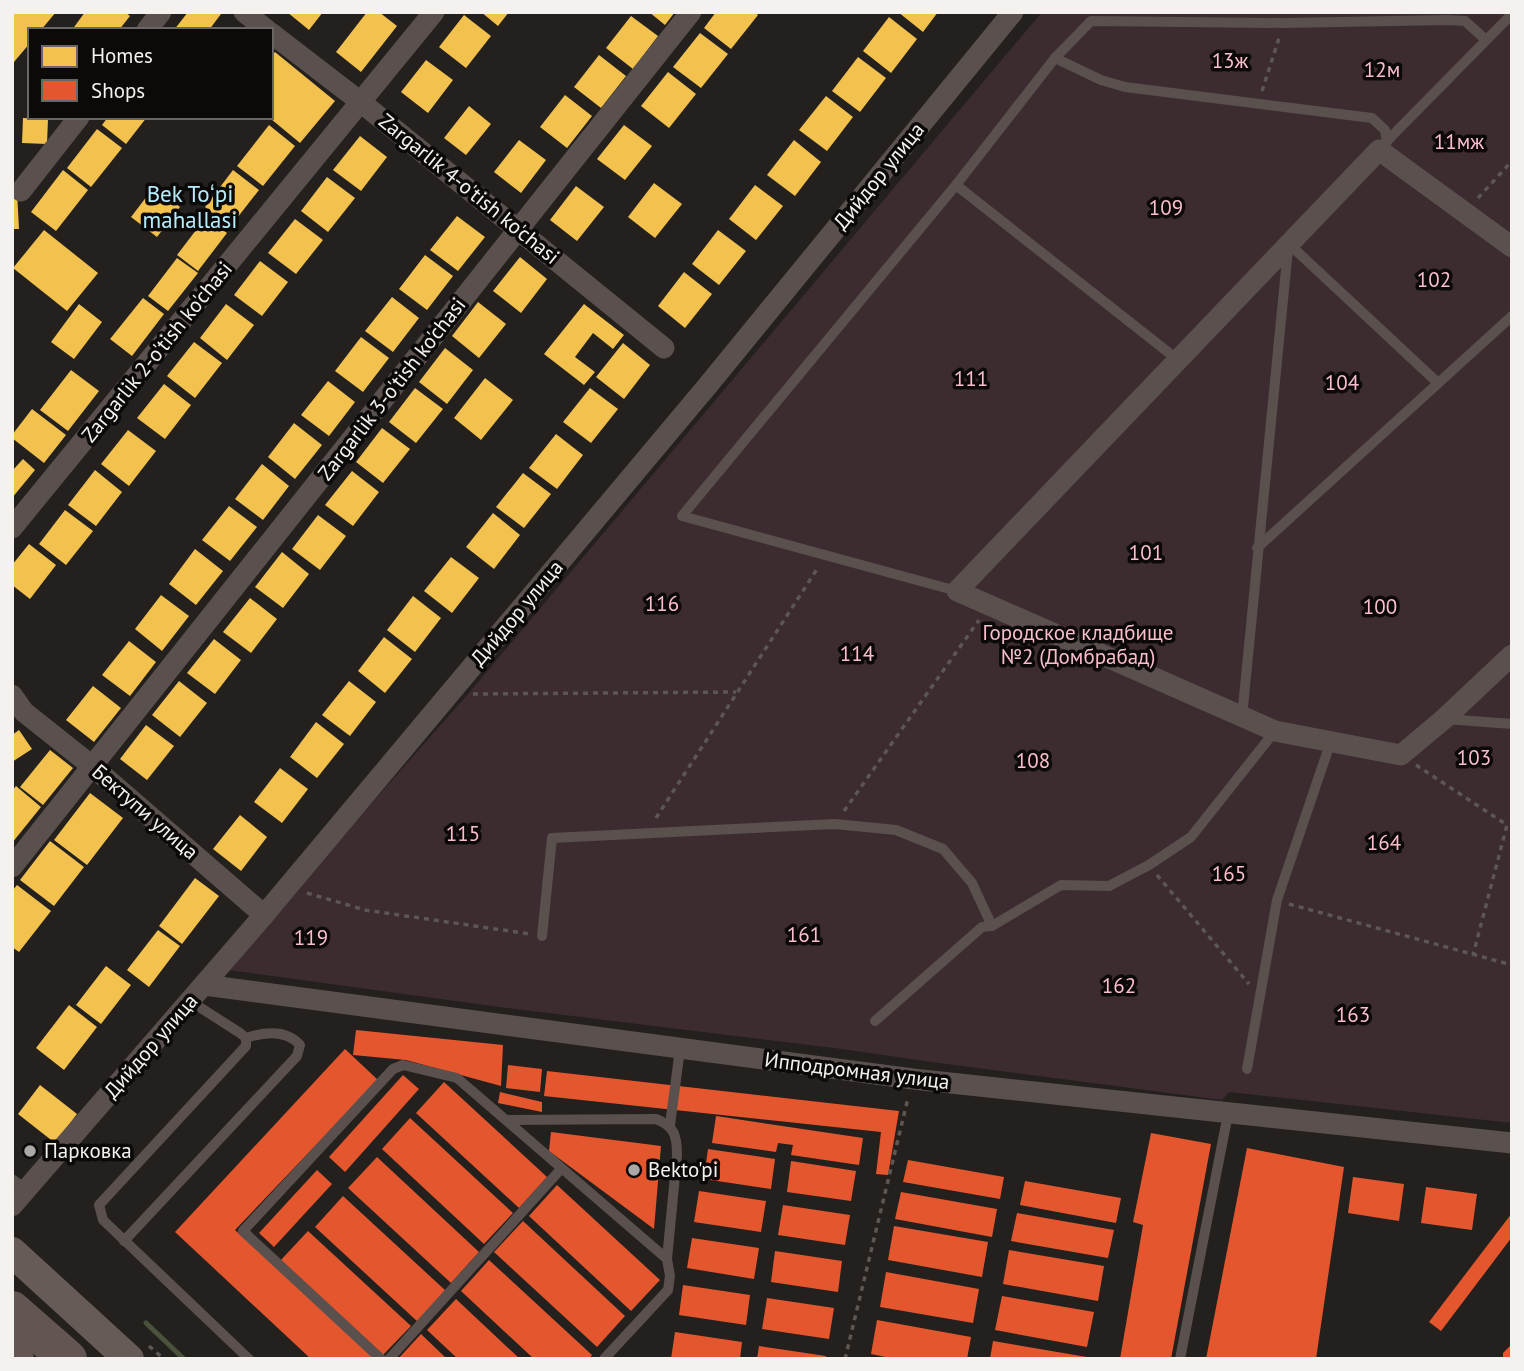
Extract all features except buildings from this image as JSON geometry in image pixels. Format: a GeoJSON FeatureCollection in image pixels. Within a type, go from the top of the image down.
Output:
{"type":"FeatureCollection","features":[{"type":"Feature","properties":{"kind":"highway"},"geometry":{"type":"LineString","coordinates":[[12,1310],[68,1359]]}},
{"type":"Feature","properties":{"kind":"street"},"geometry":{"type":"LineString","coordinates":[[149,28],[161,12]]}},
{"type":"Feature","properties":{"kind":"street"},"geometry":{"type":"LineString","coordinates":[[244,12],[264,28]]}},
{"type":"Feature","properties":{"kind":"street","name":"Zargarlik 2-o'tish ko'chasi"},"geometry":{"type":"LineString","coordinates":[[12,528],[434,12]]}},
{"type":"Feature","properties":{"kind":"street","name":"Zargarlik 3-o'tish ko'chasi"},"geometry":{"type":"LineString","coordinates":[[12,867],[691,12]]}},
{"type":"Feature","properties":{"kind":"street","name":"Дийдор улица"},"geometry":{"type":"LineString","coordinates":[[12,1206],[19,1184],[197,993],[264,915],[709,384],[1013,12]]}},
{"type":"Feature","properties":{"kind":"street","name":"Zargarlik 4-o'tish ko'chasi"},"geometry":{"type":"LineString","coordinates":[[273,35],[362,103],[664,348]]}},
{"type":"Feature","properties":{"kind":"street"},"geometry":{"type":"LineString","coordinates":[[20,191],[77,119]]}},
{"type":"Feature","properties":{"kind":"street"},"geometry":{"type":"LineString","coordinates":[[1512,247],[1465,213],[1383,146],[957,591],[1275,731],[1401,755],[1512,655]]}},
{"type":"Feature","properties":{"kind":"street","name":"Бектупи улица"},"geometry":{"type":"LineString","coordinates":[[16,710],[92,765],[264,915]]}},
{"type":"Feature","properties":{"kind":"street","name":"Ипподромная улица"},"geometry":{"type":"LineString","coordinates":[[197,993],[913,1079],[1512,1143]]}},
{"type":"Feature","properties":{"kind":"street"},"geometry":{"type":"LineString","coordinates":[[12,1252],[129,1359]]}},
{"type":"Feature","properties":{"kind":"lane"},"geometry":{"type":"LineString","coordinates":[[1383,146],[1512,13]]}},
{"type":"Feature","properties":{"kind":"lane"},"geometry":{"type":"LineString","coordinates":[[957,591],[682,516],[956,185],[1055,58],[1091,21],[1465,21],[1485,39]]}},
{"type":"Feature","properties":{"kind":"lane"},"geometry":{"type":"LineString","coordinates":[[1055,58],[1101,80],[1125,87],[1372,118],[1385,130],[1383,146]]}},
{"type":"Feature","properties":{"kind":"lane"},"geometry":{"type":"LineString","coordinates":[[956,185],[1178,360]]}},
{"type":"Feature","properties":{"kind":"lane"},"geometry":{"type":"LineString","coordinates":[[1289,244],[1438,383]]}},
{"type":"Feature","properties":{"kind":"lane"},"geometry":{"type":"LineString","coordinates":[[1242,716],[1289,244]]}},
{"type":"Feature","properties":{"kind":"lane"},"geometry":{"type":"LineString","coordinates":[[1257,548],[1512,316]]}},
{"type":"Feature","properties":{"kind":"lane"},"geometry":{"type":"LineString","coordinates":[[1444,719],[1512,724]]}},
{"type":"Feature","properties":{"kind":"lane"},"geometry":{"type":"LineString","coordinates":[[875,1021],[982,928],[992,926],[1061,885],[1109,886],[1149,865],[1191,837],[1275,731]]}},
{"type":"Feature","properties":{"kind":"lane"},"geometry":{"type":"LineString","coordinates":[[1247,1069],[1277,900],[1331,741]]}},
{"type":"Feature","properties":{"kind":"lane"},"geometry":{"type":"LineString","coordinates":[[542,936],[552,838],[835,824],[896,830],[943,849],[972,883],[992,926]]}},
{"type":"Feature","properties":{"kind":"lane"},"geometry":{"type":"LineString","coordinates":[[197,993],[246,1038],[246,1046],[99,1205],[103,1220],[249,1359]]}},
{"type":"Feature","properties":{"kind":"lane"},"geometry":{"type":"LineString","coordinates":[[124,1241],[297,1056],[300,1045],[295,1040],[272,1032],[246,1038]]}},
{"type":"Feature","properties":{"kind":"lane"},"geometry":{"type":"LineString","coordinates":[[604,1359],[668,1290],[670,1276],[667,1259],[677,1155],[677,1138],[670,1125],[680,1049]]}},
{"type":"Feature","properties":{"kind":"lane"},"geometry":{"type":"LineString","coordinates":[[381,1359],[243,1231],[393,1069],[403,1065],[457,1078],[667,1259]]}},
{"type":"Feature","properties":{"kind":"lane"},"geometry":{"type":"LineString","coordinates":[[1180,1359],[1228,1114]]}},
{"type":"Feature","properties":{"kind":"lane"},"geometry":{"type":"LineString","coordinates":[[507,1120],[656,1119],[670,1125]]}},
{"type":"Feature","properties":{"kind":"lane"},"geometry":{"type":"LineString","coordinates":[[389,1359],[561,1168]]}},
{"type":"Feature","properties":{"kind":"path"},"geometry":{"type":"LineString","coordinates":[[1258,104],[1284,23]]}},
{"type":"Feature","properties":{"kind":"path"},"geometry":{"type":"LineString","coordinates":[[1465,213],[1512,160]]}},
{"type":"Feature","properties":{"kind":"path"},"geometry":{"type":"LineString","coordinates":[[647,832],[827,555]]}},
{"type":"Feature","properties":{"kind":"path"},"geometry":{"type":"LineString","coordinates":[[835,824],[989,605]]}},
{"type":"Feature","properties":{"kind":"path"},"geometry":{"type":"LineString","coordinates":[[468,694],[736,692]]}},
{"type":"Feature","properties":{"kind":"path"},"geometry":{"type":"LineString","coordinates":[[1401,755],[1507,825],[1473,955]]}},
{"type":"Feature","properties":{"kind":"path"},"geometry":{"type":"LineString","coordinates":[[1149,865],[1259,996]]}},
{"type":"Feature","properties":{"kind":"path"},"geometry":{"type":"LineString","coordinates":[[307,893],[365,910],[542,936]]}},
{"type":"Feature","properties":{"kind":"path"},"geometry":{"type":"LineString","coordinates":[[1277,900],[1512,965]]}},
{"type":"Feature","properties":{"kind":"path"},"geometry":{"type":"LineString","coordinates":[[845,1359],[913,1079]]}},
{"type":"Feature","properties":{"kind":"green space","name":"Городское кладбище №2 (Домбрабад)"},"geometry":{"type":"Polygon","coordinates":[[[1042,12],[1512,12],[1512,1123],[1229,1092],[1222,1100],[229,970],[295,890],[468,694],[1042,12]]]}},
{"type":"Feature","properties":{"kind":"waterway"},"geometry":{"type":"LineString","coordinates":[[146,1323],[184,1359]]}},
{"type":"Feature","properties":{"kind":"place","name":"Парковка"},"geometry":{"type":"Point","coordinates":[30,1151]}},
{"type":"Feature","properties":{"kind":"place","name":"Bekto'pi"},"geometry":{"type":"Point","coordinates":[634,1170]}},
{"type":"Feature","properties":{"kind":"district","name":"Bek Toʻpi mahallasi"},"geometry":{"type":"Point","coordinates":[190,207]}},
{"type":"Feature","properties":{"kind":"park label","name":"13ж"},"geometry":{"type":"Point","coordinates":[1230,61]}},
{"type":"Feature","properties":{"kind":"park label","name":"12м"},"geometry":{"type":"Point","coordinates":[1382,70]}},
{"type":"Feature","properties":{"kind":"park label","name":"11мж"},"geometry":{"type":"Point","coordinates":[1459,142]}},
{"type":"Feature","properties":{"kind":"park label","name":"109"},"geometry":{"type":"Point","coordinates":[1166,208]}},
{"type":"Feature","properties":{"kind":"park label","name":"102"},"geometry":{"type":"Point","coordinates":[1434,280]}},
{"type":"Feature","properties":{"kind":"park label","name":"111"},"geometry":{"type":"Point","coordinates":[971,379]}},
{"type":"Feature","properties":{"kind":"park label","name":"104"},"geometry":{"type":"Point","coordinates":[1342,383]}},
{"type":"Feature","properties":{"kind":"park label","name":"101"},"geometry":{"type":"Point","coordinates":[1146,553]}},
{"type":"Feature","properties":{"kind":"park label","name":"116"},"geometry":{"type":"Point","coordinates":[662,604]}},
{"type":"Feature","properties":{"kind":"park label","name":"100"},"geometry":{"type":"Point","coordinates":[1380,607]}},
{"type":"Feature","properties":{"kind":"park label","name":"114"},"geometry":{"type":"Point","coordinates":[857,654]}},
{"type":"Feature","properties":{"kind":"park label","name":"103"},"geometry":{"type":"Point","coordinates":[1474,758]}},
{"type":"Feature","properties":{"kind":"park label","name":"108"},"geometry":{"type":"Point","coordinates":[1033,761]}},
{"type":"Feature","properties":{"kind":"park label","name":"115"},"geometry":{"type":"Point","coordinates":[463,834]}},
{"type":"Feature","properties":{"kind":"park label","name":"164"},"geometry":{"type":"Point","coordinates":[1384,843]}},
{"type":"Feature","properties":{"kind":"park label","name":"165"},"geometry":{"type":"Point","coordinates":[1229,874]}},
{"type":"Feature","properties":{"kind":"park label","name":"161"},"geometry":{"type":"Point","coordinates":[804,935]}},
{"type":"Feature","properties":{"kind":"park label","name":"119"},"geometry":{"type":"Point","coordinates":[311,938]}},
{"type":"Feature","properties":{"kind":"park label","name":"162"},"geometry":{"type":"Point","coordinates":[1119,986]}},
{"type":"Feature","properties":{"kind":"park label","name":"163"},"geometry":{"type":"Point","coordinates":[1353,1015]}}]}
